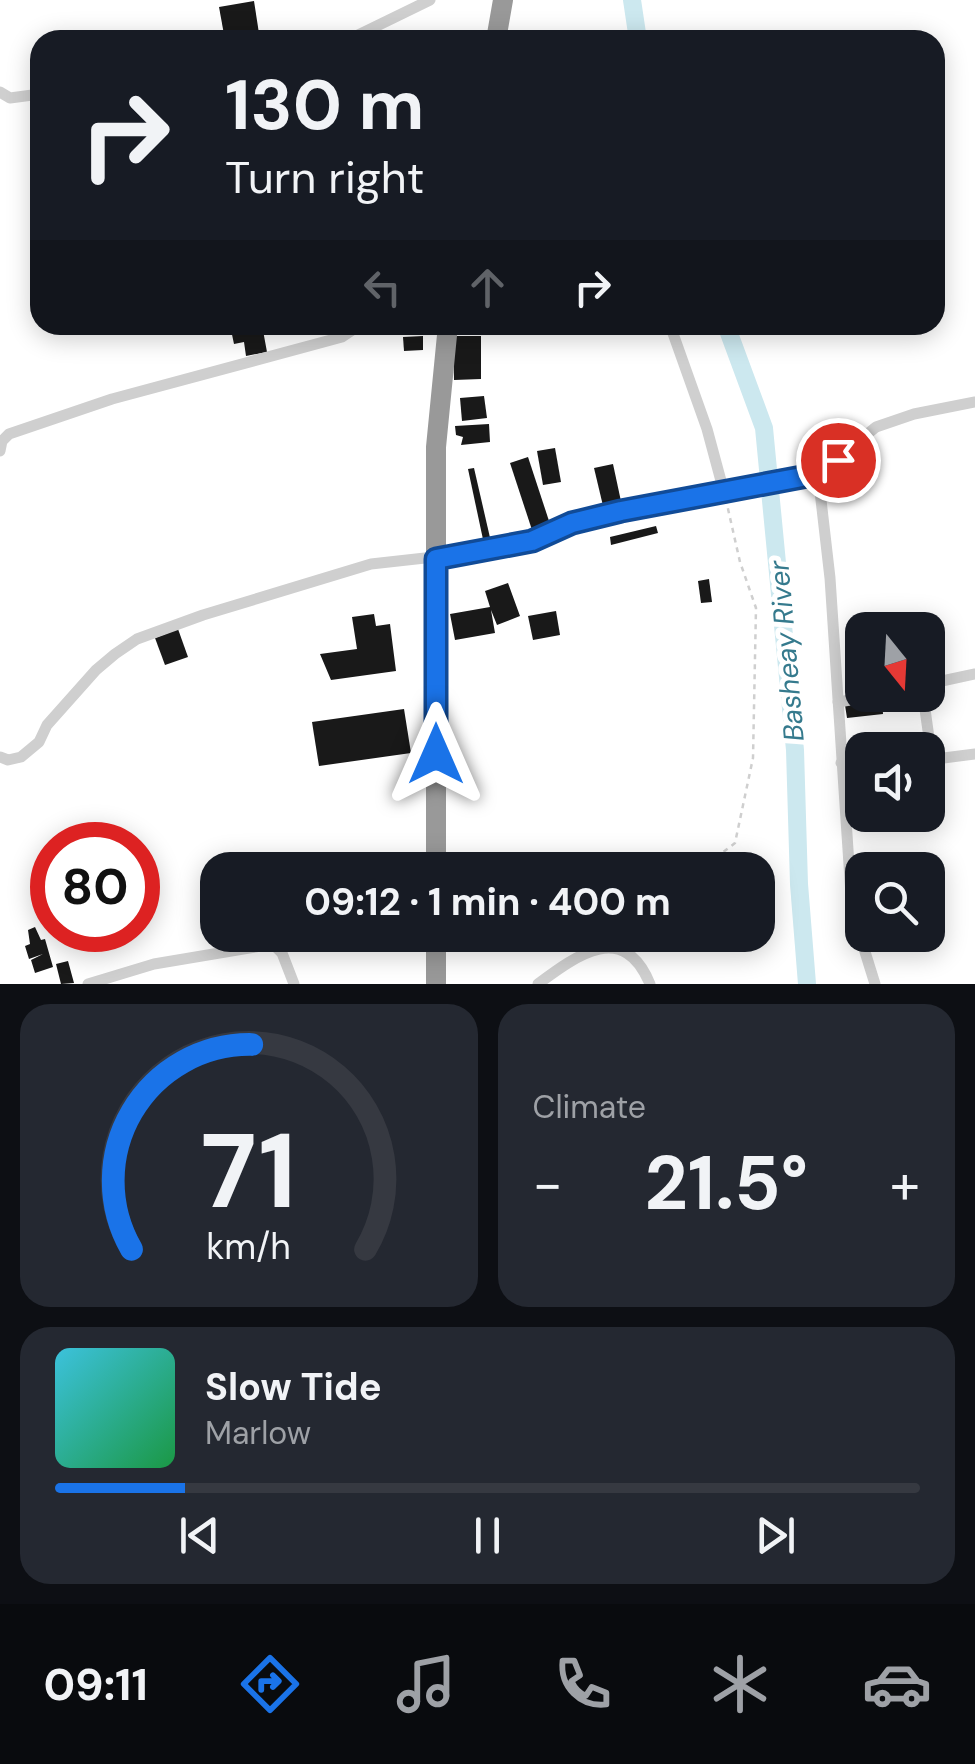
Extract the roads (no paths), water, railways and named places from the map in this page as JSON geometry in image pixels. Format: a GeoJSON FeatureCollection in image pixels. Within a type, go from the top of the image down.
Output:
{"type":"FeatureCollection","features":[{"type":"Feature","properties":{"kind":"highway"},"geometry":{"type":"LineString","coordinates":[[498,30],[503,0]]}},
{"type":"Feature","properties":{"kind":"highway"},"geometry":{"type":"LineString","coordinates":[[436,852],[436,434],[447,335]]}},
{"type":"Feature","properties":{"kind":"highway"},"geometry":{"type":"LineString","coordinates":[[436,952],[436,984]]}},
{"type":"Feature","properties":{"kind":"street"},"geometry":{"type":"LineString","coordinates":[[368,30],[430,0]]}},
{"type":"Feature","properties":{"kind":"street"},"geometry":{"type":"LineString","coordinates":[[0,92],[10,98],[30,95]]}},
{"type":"Feature","properties":{"kind":"street"},"geometry":{"type":"LineString","coordinates":[[0,451],[9,434],[112,399],[345,335]]}},
{"type":"Feature","properties":{"kind":"street"},"geometry":{"type":"LineString","coordinates":[[674,335],[729,490]]}},
{"type":"Feature","properties":{"kind":"street"},"geometry":{"type":"LineString","coordinates":[[0,756],[8,760],[21,757],[39,742],[47,725],[96,670],[137,640],[253,598],[371,564],[436,559],[532,541],[572,523],[605,515],[818,474],[876,427],[914,414],[975,402]]}},
{"type":"Feature","properties":{"kind":"street"},"geometry":{"type":"LineString","coordinates":[[818,474],[852,910],[875,984]]}},
{"type":"Feature","properties":{"kind":"street"},"geometry":{"type":"LineString","coordinates":[[945,680],[975,674]]}},
{"type":"Feature","properties":{"kind":"street"},"geometry":{"type":"LineString","coordinates":[[838,702],[845,701]]}},
{"type":"Feature","properties":{"kind":"street"},"geometry":{"type":"LineString","coordinates":[[945,757],[975,754]]}},
{"type":"Feature","properties":{"kind":"street"},"geometry":{"type":"LineString","coordinates":[[841,763],[845,763]]}},
{"type":"Feature","properties":{"kind":"street"},"geometry":{"type":"LineString","coordinates":[[88,984],[154,964],[273,944],[282,953],[294,984]]}},
{"type":"Feature","properties":{"kind":"street"},"geometry":{"type":"LineString","coordinates":[[538,984],[563,966],[600,948],[621,947],[642,963],[650,984]]}},
{"type":"Feature","properties":{"kind":"waterway","name":"Basheay River"},"geometry":{"type":"LineString","coordinates":[[632,0],[636,30]]}},
{"type":"Feature","properties":{"kind":"waterway","name":"Basheay River"},"geometry":{"type":"LineString","coordinates":[[730,335],[764,428],[795,750],[807,984]]}}]}
